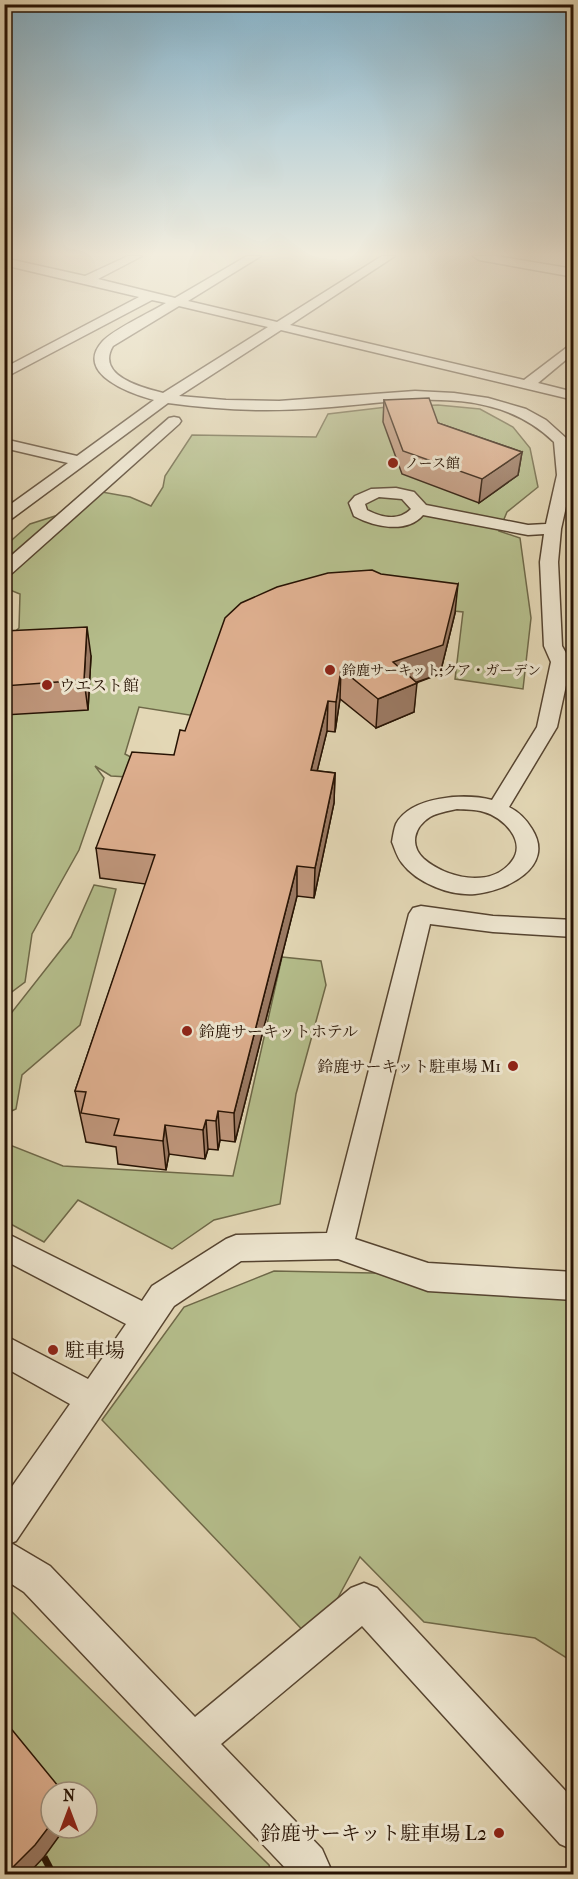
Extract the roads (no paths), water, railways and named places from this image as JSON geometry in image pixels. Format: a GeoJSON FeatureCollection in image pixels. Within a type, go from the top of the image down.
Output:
{"type":"FeatureCollection","features":[{"type":"Feature","properties":{"kind":"lane"},"geometry":{"type":"LineString","coordinates":[[4,374],[60,344]]}},
{"type":"Feature","properties":{"kind":"lane"},"geometry":{"type":"LineString","coordinates":[[107,344],[101,357],[102,366],[108,374],[123,386],[164,400],[300,405],[422,395],[455,397],[495,403],[567,436],[564,476],[549,562],[553,646],[567,666],[547,727],[497,809]]}},
{"type":"Feature","properties":{"kind":"lane"},"geometry":{"type":"LineString","coordinates":[[4,517],[164,400],[253,344]]}},
{"type":"Feature","properties":{"kind":"lane"},"geometry":{"type":"LineString","coordinates":[[350,344],[573,396]]}},
{"type":"Feature","properties":{"kind":"lane"},"geometry":{"type":"LineString","coordinates":[[527,385],[573,346]]}},
{"type":"Feature","properties":{"kind":"lane"},"geometry":{"type":"LineString","coordinates":[[4,571],[174,421]]}},
{"type":"Feature","properties":{"kind":"lane"},"geometry":{"type":"LineString","coordinates":[[4,443],[80,461]]}},
{"type":"Feature","properties":{"kind":"lane"},"geometry":{"type":"LineString","coordinates":[[419,509],[528,530],[553,529]]}},
{"type":"Feature","properties":{"kind":"lane"},"geometry":{"type":"LineString","coordinates":[[456,802],[477,803],[497,809],[513,819],[524,832],[528,846],[525,860],[515,873],[481,885],[454,884],[422,872],[410,860],[403,848],[402,834],[408,822],[427,808],[456,802]]}},
{"type":"Feature","properties":{"kind":"lane"},"geometry":{"type":"LineString","coordinates":[[338,1246],[421,914],[454,884]]}},
{"type":"Feature","properties":{"kind":"lane"},"geometry":{"type":"LineString","coordinates":[[421,914],[493,924],[573,929]]}},
{"type":"Feature","properties":{"kind":"lane"},"geometry":{"type":"LineString","coordinates":[[4,1245],[147,1319]]}},
{"type":"Feature","properties":{"kind":"lane"},"geometry":{"type":"LineString","coordinates":[[4,1529],[163,1296],[236,1248],[338,1246],[428,1277],[573,1286]]}},
{"type":"Feature","properties":{"kind":"lane"},"geometry":{"type":"LineString","coordinates":[[4,1350],[93,1399]]}},
{"type":"Feature","properties":{"kind":"lane"},"geometry":{"type":"LineString","coordinates":[[4,1558],[37,1579],[308,1863],[313,1875]]}},
{"type":"Feature","properties":{"kind":"lane"},"geometry":{"type":"LineString","coordinates":[[193,1743],[364,1600],[573,1830]]}},
{"type":"Feature","properties":{"kind":"railway"},"geometry":{"type":"LineString","coordinates":[[44,1857],[53,1874]]}},
{"type":"Feature","properties":{"kind":"place","name":"ノース館"},"geometry":{"type":"Point","coordinates":[393,463]}},
{"type":"Feature","properties":{"kind":"place","name":"鈴鹿サーキット;クア・ガーデン"},"geometry":{"type":"Point","coordinates":[330,670]}},
{"type":"Feature","properties":{"kind":"place","name":"ウエスト館"},"geometry":{"type":"Point","coordinates":[47,685]}},
{"type":"Feature","properties":{"kind":"place","name":"鈴鹿サーキットホテル"},"geometry":{"type":"Point","coordinates":[187,1031]}},
{"type":"Feature","properties":{"kind":"place","name":"鈴鹿サーキット駐車場 M1"},"geometry":{"type":"Point","coordinates":[513,1066]}},
{"type":"Feature","properties":{"kind":"place","name":"駐車場"},"geometry":{"type":"Point","coordinates":[53,1350]}},
{"type":"Feature","properties":{"kind":"place","name":"鈴鹿サーキット駐車場 L2"},"geometry":{"type":"Point","coordinates":[499,1833]}}]}
